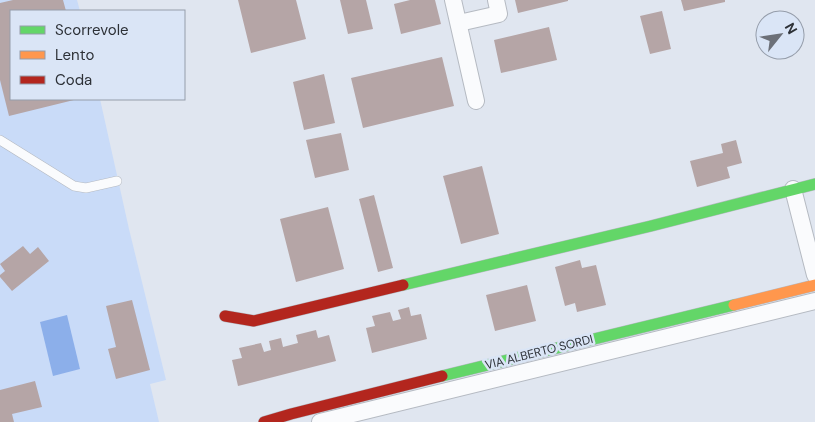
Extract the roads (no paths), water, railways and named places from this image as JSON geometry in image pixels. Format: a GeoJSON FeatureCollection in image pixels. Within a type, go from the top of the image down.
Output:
{"type":"FeatureCollection","features":[{"type":"Feature","properties":{"kind":"street"},"geometry":{"type":"LineString","coordinates":[[454,0],[476,101]]}},
{"type":"Feature","properties":{"kind":"street"},"geometry":{"type":"LineString","coordinates":[[458,23],[500,14],[496,0]]}},
{"type":"Feature","properties":{"kind":"street"},"geometry":{"type":"LineString","coordinates":[[225,316],[254,321],[651,226],[815,184]]}},
{"type":"Feature","properties":{"kind":"street"},"geometry":{"type":"LineString","coordinates":[[793,189],[815,275]]}},
{"type":"Feature","properties":{"kind":"street","name":"VIA ALBERTO SORDI"},"geometry":{"type":"LineString","coordinates":[[264,422],[465,370],[815,285]]}},
{"type":"Feature","properties":{"kind":"street","name":"VIA ALBERTO SORDI"},"geometry":{"type":"LineString","coordinates":[[320,422],[815,301]]}},
{"type":"Feature","properties":{"kind":"lane"},"geometry":{"type":"LineString","coordinates":[[0,140],[74,186],[86,188],[117,181]]}},
{"type":"Feature","properties":{"kind":"water"},"geometry":{"type":"Polygon","coordinates":[[[67,315],[80,369],[53,376],[40,322],[67,315]]]}}]}
